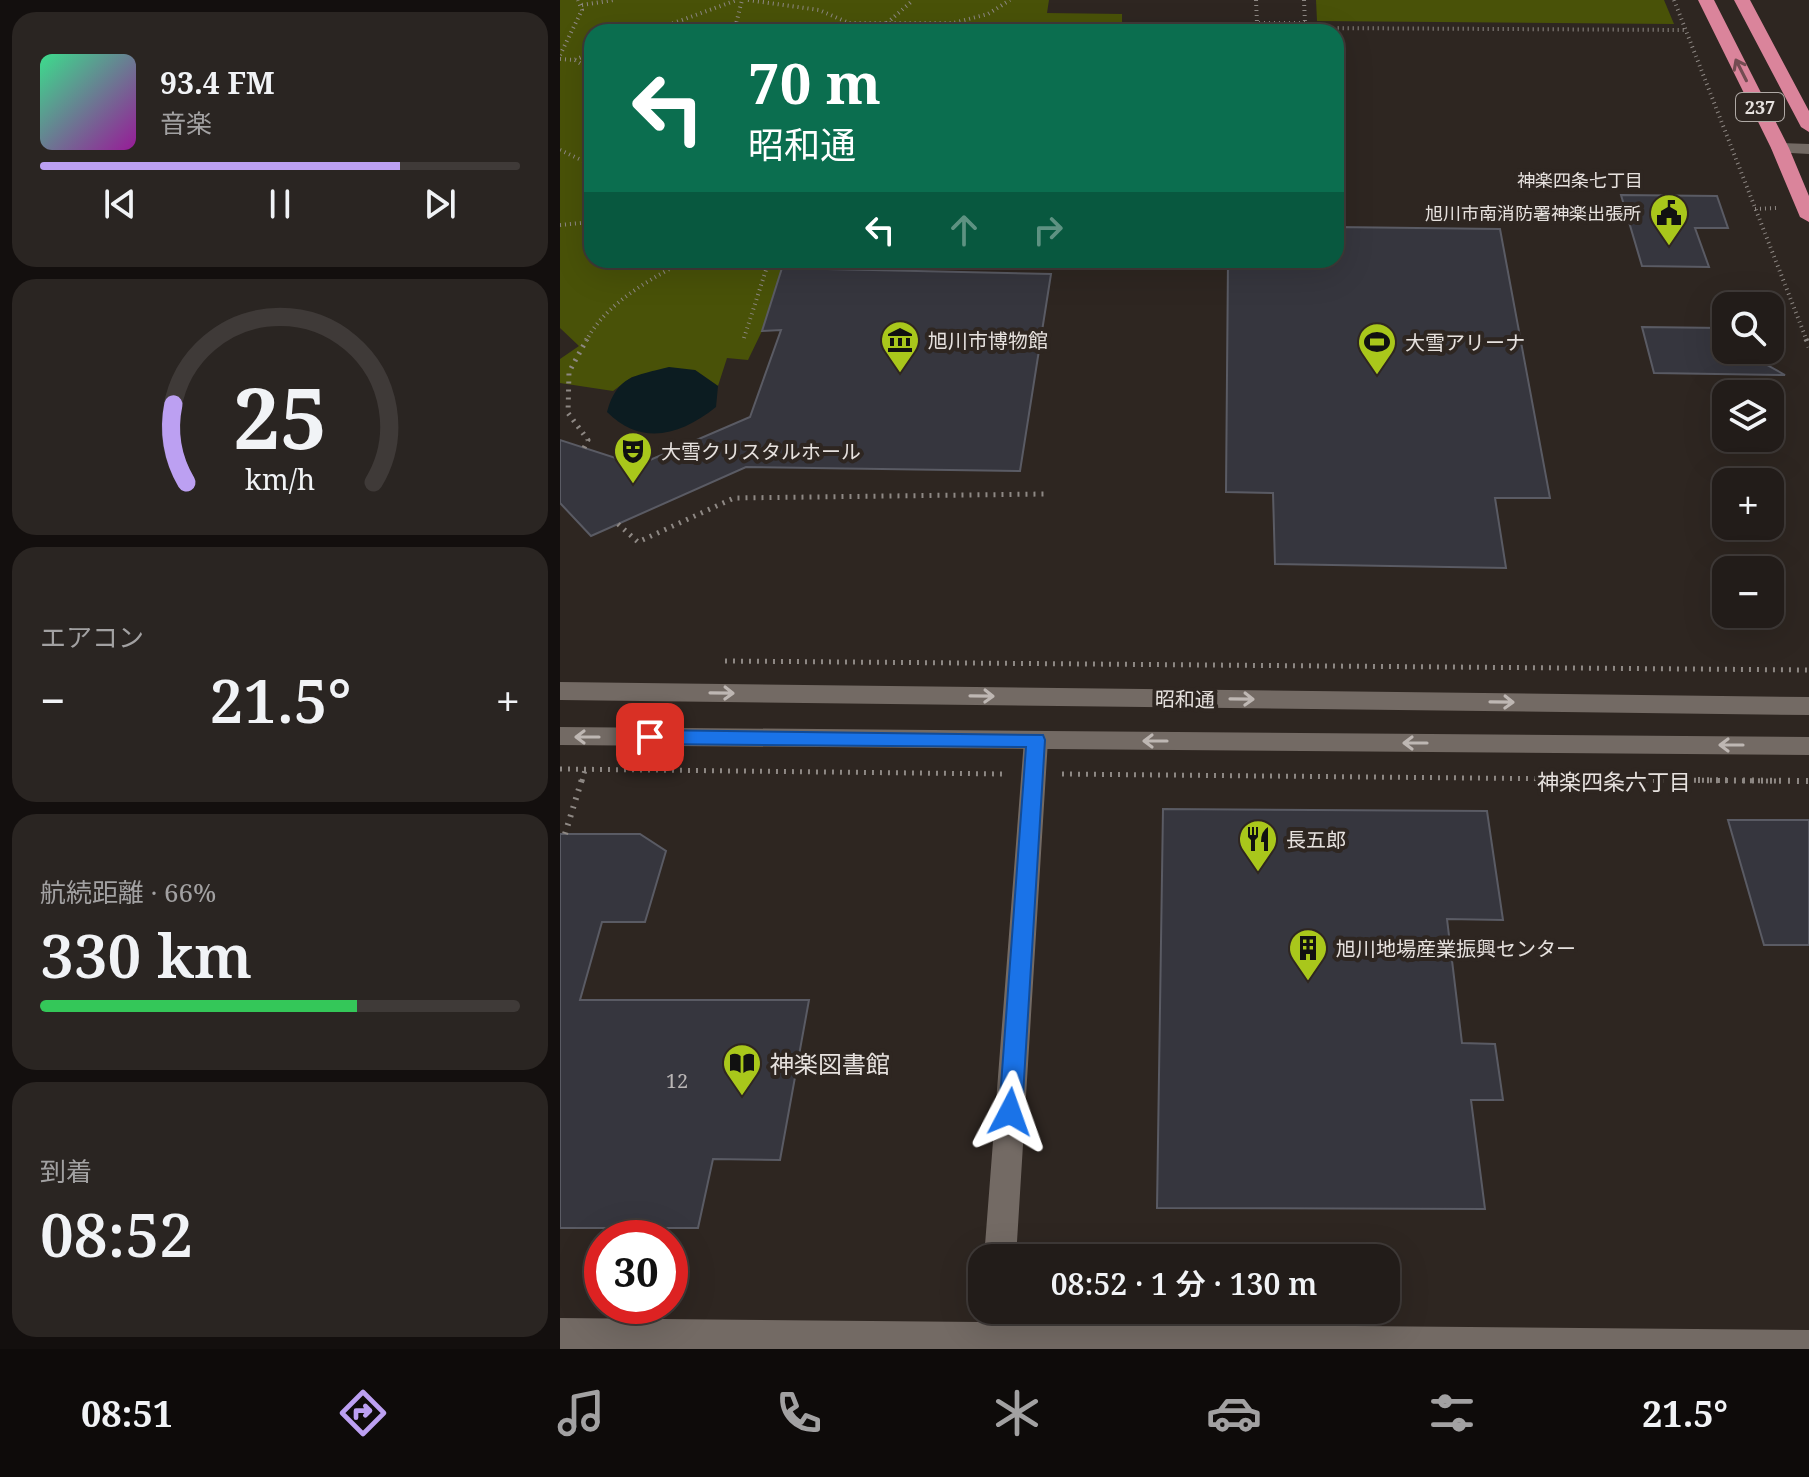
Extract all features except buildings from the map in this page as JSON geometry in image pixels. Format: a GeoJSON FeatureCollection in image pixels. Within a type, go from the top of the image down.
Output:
{"type":"FeatureCollection","features":[{"type":"Feature","properties":{"kind":"highway","name":"237"},"geometry":{"type":"LineString","coordinates":[[1706,0],[1780,148],[1809,217]]}},
{"type":"Feature","properties":{"kind":"highway","name":"237"},"geometry":{"type":"LineString","coordinates":[[1742,0],[1809,127]]}},
{"type":"Feature","properties":{"kind":"street"},"geometry":{"type":"LineString","coordinates":[[1780,148],[1809,149]]}},
{"type":"Feature","properties":{"kind":"street","name":"昭和通"},"geometry":{"type":"LineString","coordinates":[[560,691],[1809,706]]}},
{"type":"Feature","properties":{"kind":"street","name":"昭和通"},"geometry":{"type":"LineString","coordinates":[[560,736],[1809,746]]}},
{"type":"Feature","properties":{"kind":"street"},"geometry":{"type":"LineString","coordinates":[[1001,1244],[1036,740]]}},
{"type":"Feature","properties":{"kind":"street"},"geometry":{"type":"LineString","coordinates":[[560,1334],[997,1332],[1809,1346]]}},
{"type":"Feature","properties":{"kind":"path"},"geometry":{"type":"LineString","coordinates":[[578,0],[582,5]]}},
{"type":"Feature","properties":{"kind":"path"},"geometry":{"type":"LineString","coordinates":[[582,5],[614,0]]}},
{"type":"Feature","properties":{"kind":"path"},"geometry":{"type":"LineString","coordinates":[[672,24],[739,0],[735,24]]}},
{"type":"Feature","properties":{"kind":"path"},"geometry":{"type":"LineString","coordinates":[[748,0],[819,10],[849,23],[953,23],[988,14],[1010,0]]}},
{"type":"Feature","properties":{"kind":"path"},"geometry":{"type":"LineString","coordinates":[[887,23],[911,2],[909,0]]}},
{"type":"Feature","properties":{"kind":"path"},"geometry":{"type":"LineString","coordinates":[[1256,0],[1257,23],[1306,23],[1304,0]]}},
{"type":"Feature","properties":{"kind":"path"},"geometry":{"type":"LineString","coordinates":[[1674,0],[1809,347]]}},
{"type":"Feature","properties":{"kind":"path"},"geometry":{"type":"LineString","coordinates":[[582,5],[560,57],[584,66]]}},
{"type":"Feature","properties":{"kind":"path"},"geometry":{"type":"LineString","coordinates":[[1344,28],[1685,30]]}},
{"type":"Feature","properties":{"kind":"path"},"geometry":{"type":"LineString","coordinates":[[574,60],[584,56]]}},
{"type":"Feature","properties":{"kind":"path"},"geometry":{"type":"LineString","coordinates":[[560,150],[584,161]]}},
{"type":"Feature","properties":{"kind":"path"},"geometry":{"type":"LineString","coordinates":[[560,225],[584,223]]}},
{"type":"Feature","properties":{"kind":"path"},"geometry":{"type":"LineString","coordinates":[[584,448],[588,440],[568,413],[569,372],[594,326],[643,283],[671,268]]}},
{"type":"Feature","properties":{"kind":"path"},"geometry":{"type":"LineString","coordinates":[[744,338],[765,268]]}},
{"type":"Feature","properties":{"kind":"path"},"geometry":{"type":"LineString","coordinates":[[618,524],[638,542],[734,498],[1044,494]]}},
{"type":"Feature","properties":{"kind":"path"},"geometry":{"type":"LineString","coordinates":[[720,661],[1809,670]]}},
{"type":"Feature","properties":{"kind":"path"},"geometry":{"type":"LineString","coordinates":[[560,769],[1809,781]]}},
{"type":"Feature","properties":{"kind":"path"},"geometry":{"type":"LineString","coordinates":[[565,834],[585,770]]}},
{"type":"Feature","properties":{"kind":"green space"},"geometry":{"type":"Polygon","coordinates":[[[560,0],[1049,0],[1047,13],[1122,14],[1122,24],[584,24],[584,268],[783,268],[762,331],[748,360],[727,358],[718,386],[695,370],[632,377],[613,391],[560,383],[560,359],[579,346],[560,328],[560,0]]]}},
{"type":"Feature","properties":{"kind":"green space"},"geometry":{"type":"Polygon","coordinates":[[[1316,0],[1664,0],[1674,24],[1317,21],[1316,0]]]}},
{"type":"Feature","properties":{"kind":"green space"},"geometry":{"type":"Polygon","coordinates":[[[783,268],[913,268],[912,271],[783,268]]]}},
{"type":"Feature","properties":{"kind":"shaded area"},"geometry":{"type":"Polygon","coordinates":[[[669,367],[695,370],[718,386],[716,407],[689,425],[662,433],[634,430],[607,412],[622,384],[637,375],[669,367]]]}},
{"type":"Feature","properties":{"kind":"place","name":"旭川市南消防署神楽出張所"},"geometry":{"type":"Point","coordinates":[1669,247]}},
{"type":"Feature","properties":{"kind":"place","name":"旭川市博物館"},"geometry":{"type":"Point","coordinates":[900,374]}},
{"type":"Feature","properties":{"kind":"place","name":"大雪アリーナ"},"geometry":{"type":"Point","coordinates":[1377,376]}},
{"type":"Feature","properties":{"kind":"place","name":"大雪クリスタルホール"},"geometry":{"type":"Point","coordinates":[633,485]}},
{"type":"Feature","properties":{"kind":"place","name":"長五郎"},"geometry":{"type":"Point","coordinates":[1258,873]}},
{"type":"Feature","properties":{"kind":"place","name":"旭川地場産業振興センター"},"geometry":{"type":"Point","coordinates":[1308,982]}},
{"type":"Feature","properties":{"kind":"place","name":"神楽図書館"},"geometry":{"type":"Point","coordinates":[742,1097]}},
{"type":"Feature","properties":{"kind":"district","name":"神楽四条七丁目"},"geometry":{"type":"Point","coordinates":[1580,180]}},
{"type":"Feature","properties":{"kind":"district","name":"神楽四条六丁目"},"geometry":{"type":"Point","coordinates":[1614,781]}},
{"type":"Feature","properties":{"kind":"route"},"geometry":{"type":"LineString","coordinates":[[650,737],[1036,740],[1010,1112]]}}]}
